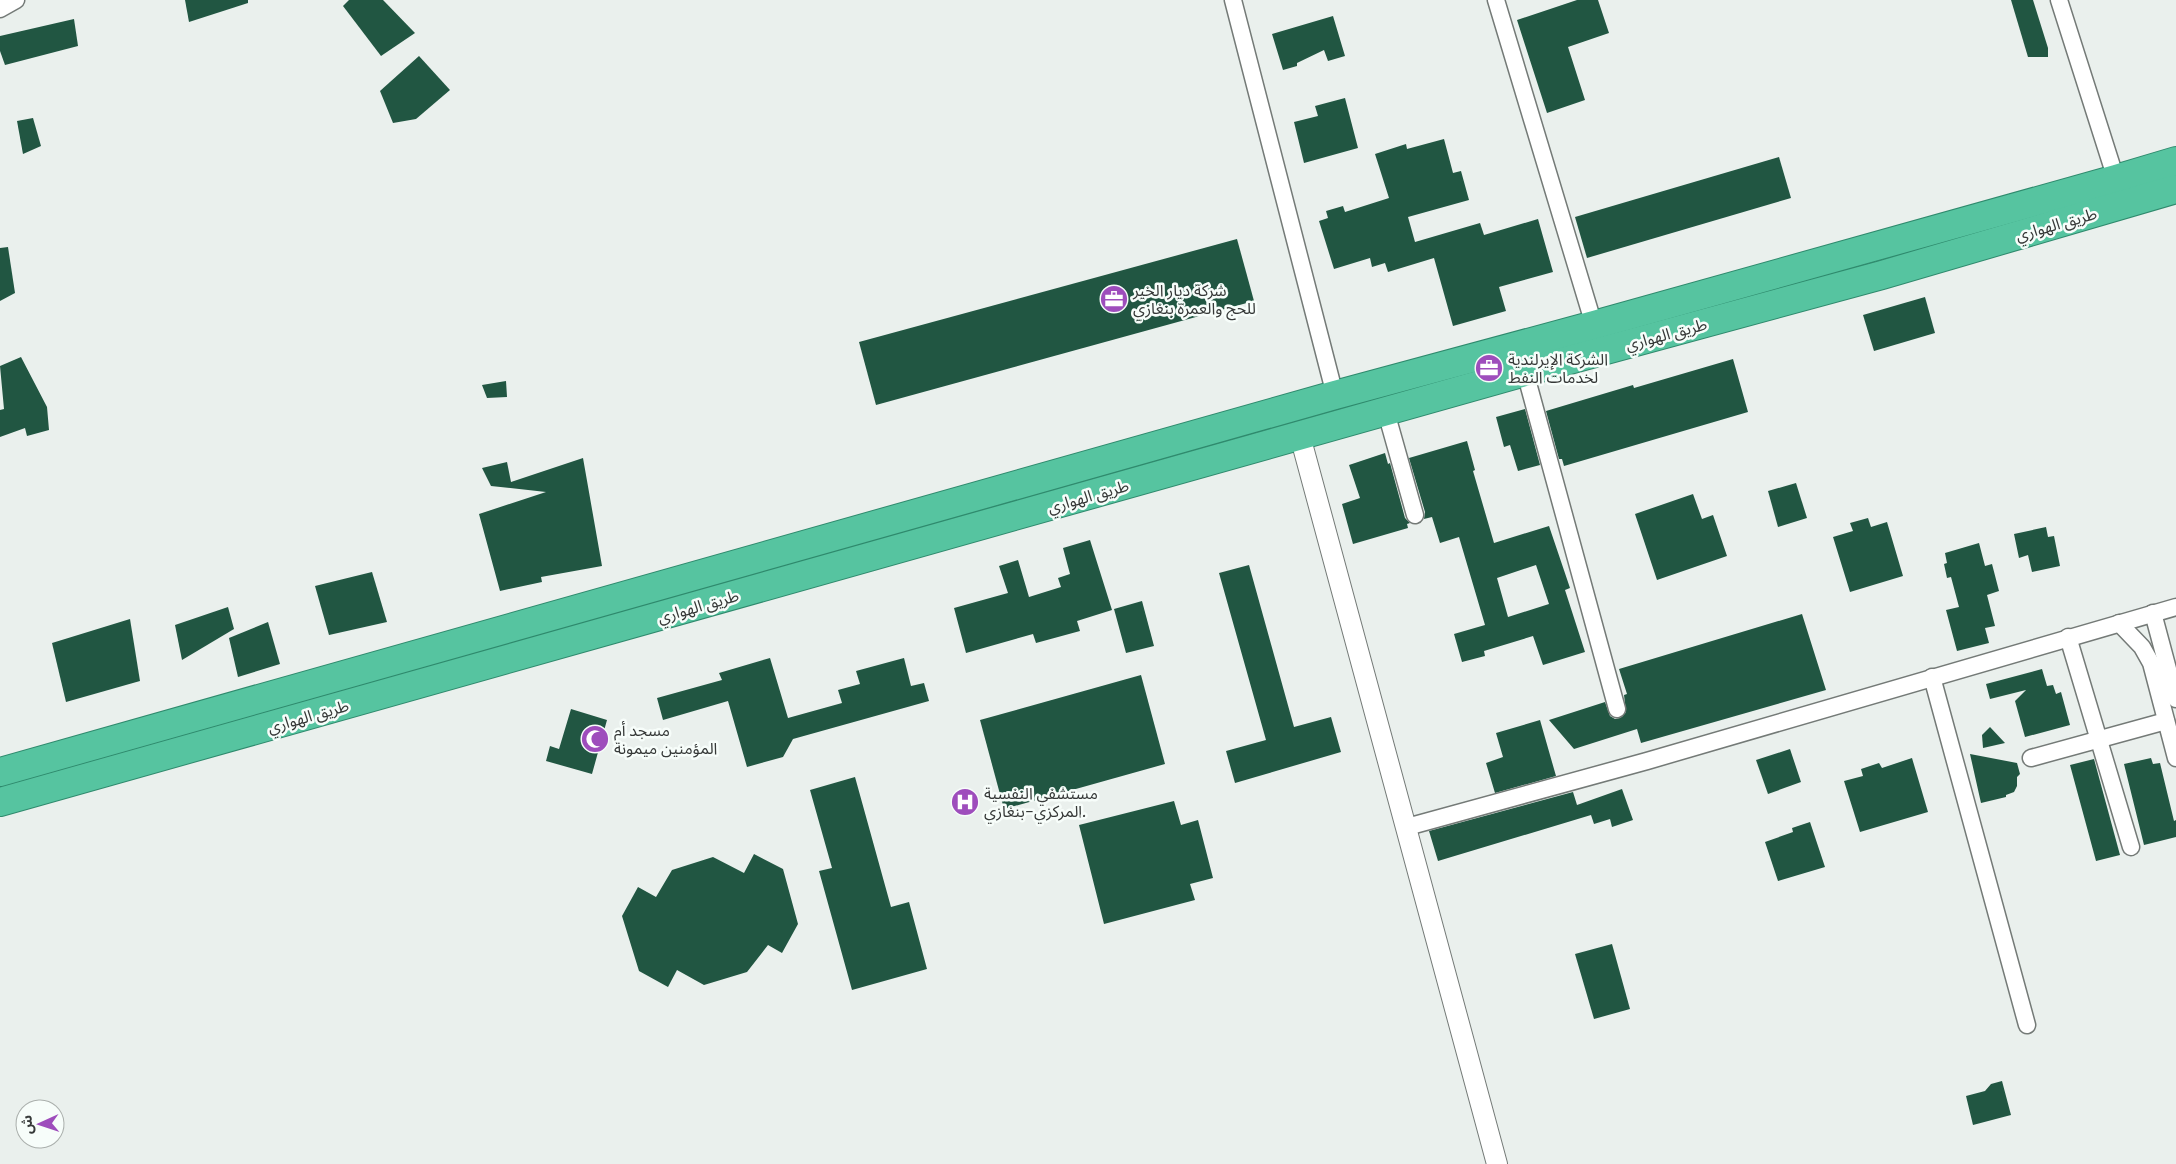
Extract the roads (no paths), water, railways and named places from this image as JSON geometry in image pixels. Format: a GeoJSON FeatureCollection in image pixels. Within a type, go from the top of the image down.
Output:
{"type":"FeatureCollection","features":[{"type":"Feature","properties":{"kind":"highway","name":"طريق الهواري"},"geometry":{"type":"LineString","coordinates":[[0,772],[1336,395],[2116,180],[2176,161]]}},
{"type":"Feature","properties":{"kind":"highway","name":"طريق الهواري"},"geometry":{"type":"LineString","coordinates":[[0,802],[1525,372],[1882,275],[2176,189]]}},
{"type":"Feature","properties":{"kind":"street"},"geometry":{"type":"LineString","coordinates":[[0,9],[16,0]]}},
{"type":"Feature","properties":{"kind":"street"},"geometry":{"type":"LineString","coordinates":[[1233,0],[1336,395]]}},
{"type":"Feature","properties":{"kind":"street"},"geometry":{"type":"LineString","coordinates":[[1496,0],[1594,325]]}},
{"type":"Feature","properties":{"kind":"street"},"geometry":{"type":"LineString","coordinates":[[2059,0],[2116,180]]}},
{"type":"Feature","properties":{"kind":"street"},"geometry":{"type":"LineString","coordinates":[[1525,372],[1617,709]]}},
{"type":"Feature","properties":{"kind":"street"},"geometry":{"type":"LineString","coordinates":[[1386,412],[1415,515]]}},
{"type":"Feature","properties":{"kind":"street"},"geometry":{"type":"LineString","coordinates":[[1300,436],[1497,1164]]}},
{"type":"Feature","properties":{"kind":"street"},"geometry":{"type":"LineString","coordinates":[[1407,827],[1637,763],[2176,607]]}},
{"type":"Feature","properties":{"kind":"street"},"geometry":{"type":"LineString","coordinates":[[2152,613],[2176,699]]}},
{"type":"Feature","properties":{"kind":"street"},"geometry":{"type":"LineString","coordinates":[[2119,623],[2135,639],[2147,655],[2176,758]]}},
{"type":"Feature","properties":{"kind":"street"},"geometry":{"type":"LineString","coordinates":[[2068,637],[2131,847]]}},
{"type":"Feature","properties":{"kind":"street"},"geometry":{"type":"LineString","coordinates":[[1932,677],[2026,1025]]}},
{"type":"Feature","properties":{"kind":"street"},"geometry":{"type":"LineString","coordinates":[[2031,758],[2166,721]]}},
{"type":"Feature","properties":{"kind":"place","name":"شركة ديار الخير للحج والعمرة بنغازي"},"geometry":{"type":"Point","coordinates":[1114,299]}},
{"type":"Feature","properties":{"kind":"place","name":"الشركة الإيرلندية لخدمات النفط"},"geometry":{"type":"Point","coordinates":[1489,368]}},
{"type":"Feature","properties":{"kind":"place","name":"مسجد أم المؤمنين ميمونة"},"geometry":{"type":"Point","coordinates":[595,739]}},
{"type":"Feature","properties":{"kind":"place","name":"مستشفي النفسية المركزي-بنغازي."},"geometry":{"type":"Point","coordinates":[965,802]}}]}
